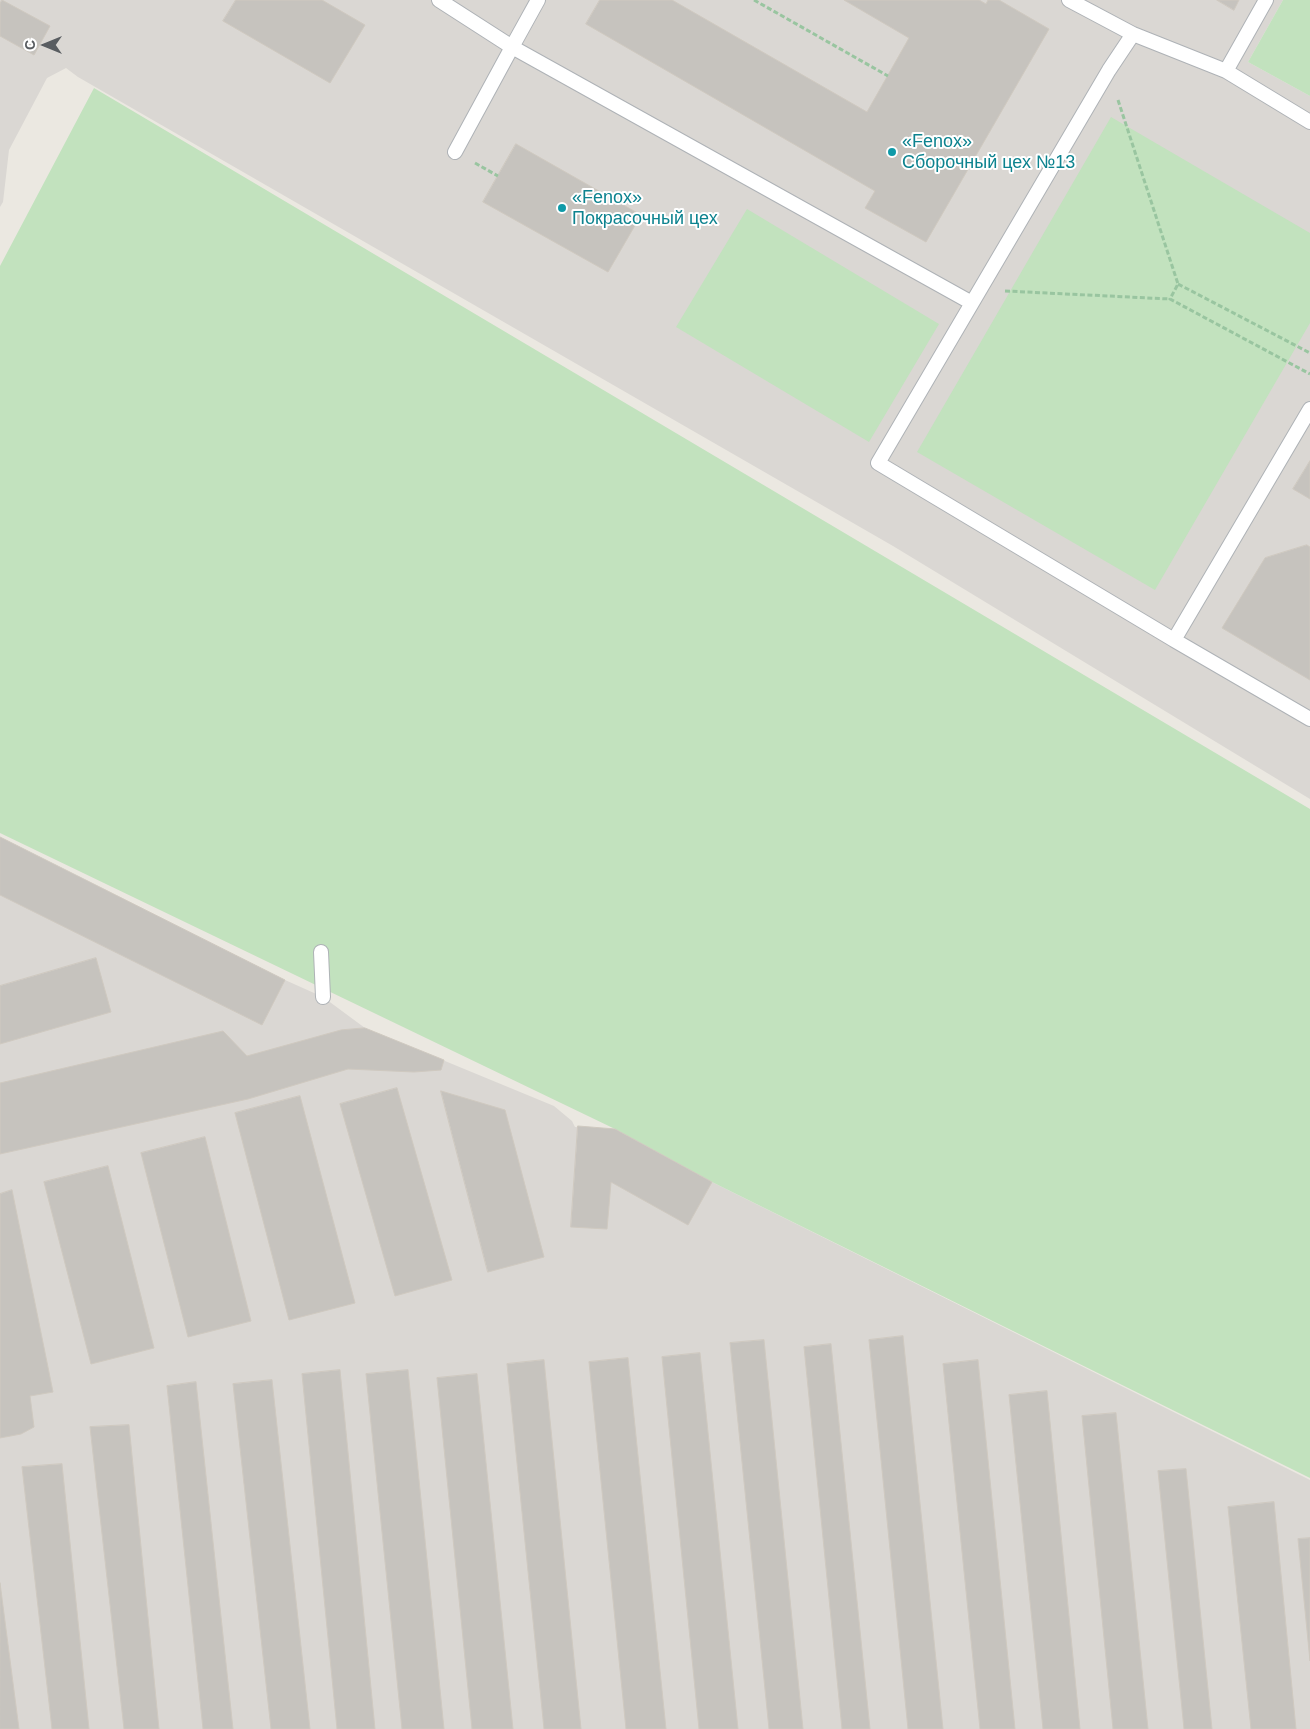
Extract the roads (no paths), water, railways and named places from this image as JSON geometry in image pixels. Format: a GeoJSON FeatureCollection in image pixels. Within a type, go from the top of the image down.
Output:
{"type":"FeatureCollection","features":[{"type":"Feature","properties":{"kind":"lane"},"geometry":{"type":"LineString","coordinates":[[439,0],[512,47],[972,303]]}},
{"type":"Feature","properties":{"kind":"lane"},"geometry":{"type":"LineString","coordinates":[[455,152],[538,0]]}},
{"type":"Feature","properties":{"kind":"lane"},"geometry":{"type":"LineString","coordinates":[[1069,0],[1133,34],[1226,71],[1310,122]]}},
{"type":"Feature","properties":{"kind":"lane"},"geometry":{"type":"LineString","coordinates":[[1226,71],[1266,0]]}},
{"type":"Feature","properties":{"kind":"lane"},"geometry":{"type":"LineString","coordinates":[[1133,34],[1108,70],[878,463],[1310,719]]}},
{"type":"Feature","properties":{"kind":"lane"},"geometry":{"type":"LineString","coordinates":[[1174,640],[1310,409]]}},
{"type":"Feature","properties":{"kind":"lane"},"geometry":{"type":"LineString","coordinates":[[321,952],[323,997]]}},
{"type":"Feature","properties":{"kind":"place","name":"«Fenox» Сборочный цех №13"},"geometry":{"type":"Point","coordinates":[892,152]}},
{"type":"Feature","properties":{"kind":"place","name":"«Fenox» Покрасочный цех"},"geometry":{"type":"Point","coordinates":[562,208]}}]}
